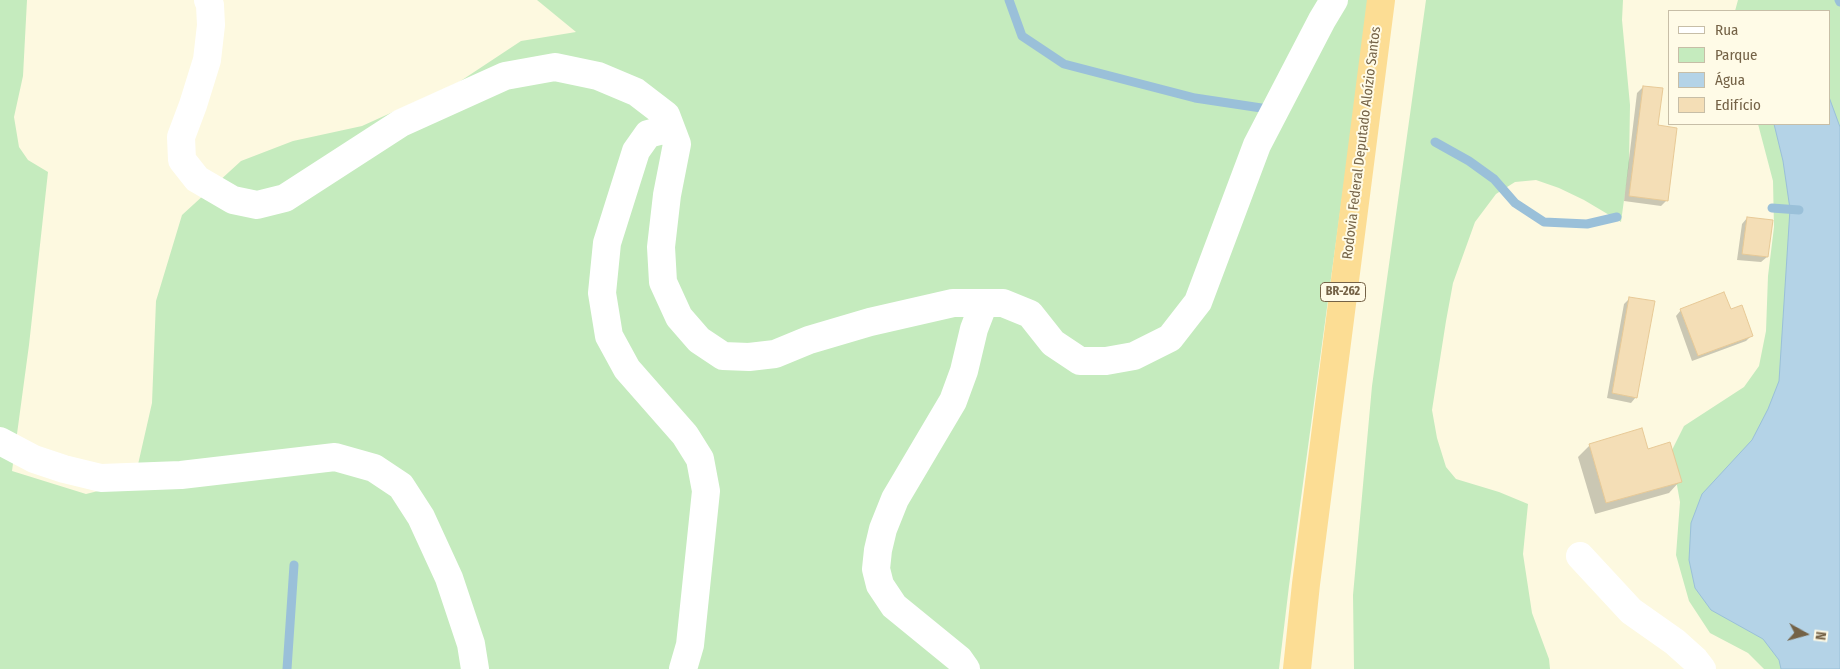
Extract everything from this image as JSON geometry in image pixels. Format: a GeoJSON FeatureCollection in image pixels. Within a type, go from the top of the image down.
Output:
{"type":"FeatureCollection","features":[{"type":"Feature","properties":{"kind":"highway","name":"Rodovia Federal Deputado Aloízio Santos"},"geometry":{"type":"LineString","coordinates":[[1297,669],[1306,584],[1381,0]]}},
{"type":"Feature","properties":{"kind":"highway","name":"Rodovia Federal Deputado Aloízio Santos"},"geometry":{"type":"LineString","coordinates":[[1306,584],[1315,669]]}},
{"type":"Feature","properties":{"kind":"street"},"geometry":{"type":"LineString","coordinates":[[208,0],[211,25],[207,60],[181,136],[182,160],[197,179],[233,200],[257,205],[285,198],[401,123],[505,76],[555,67],[598,76],[636,92],[666,115],[677,144],[667,195],[661,247],[663,282],[679,317],[699,340],[723,356],[749,357],[775,354],[809,340],[870,322],[953,303],[1003,303],[1030,314],[1053,343],[1080,361],[1106,361],[1134,356],[1170,338],[1198,302],[1257,145],[1334,0]]}},
{"type":"Feature","properties":{"kind":"street"},"geometry":{"type":"LineString","coordinates":[[671,128],[648,134],[636,151],[607,243],[602,293],[609,336],[627,369],[685,434],[700,459],[706,491],[690,645],[683,669]]}},
{"type":"Feature","properties":{"kind":"street"},"geometry":{"type":"LineString","coordinates":[[966,669],[959,659],[894,606],[880,585],[876,569],[883,529],[895,499],[953,401],[984,303]]}},
{"type":"Feature","properties":{"kind":"street"},"geometry":{"type":"LineString","coordinates":[[0,442],[34,459],[101,478],[181,475],[335,457],[374,468],[401,486],[421,517],[450,578],[471,644],[475,669]]}},
{"type":"Feature","properties":{"kind":"street"},"geometry":{"type":"LineString","coordinates":[[1580,556],[1631,611],[1675,642],[1702,669]]}},
{"type":"Feature","properties":{"kind":"green space"},"geometry":{"type":"Polygon","coordinates":[[[0,0],[27,0],[23,76],[14,117],[19,147],[28,160],[48,172],[29,345],[12,471],[86,494],[134,482],[152,403],[156,301],[182,215],[241,161],[293,141],[362,126],[459,82],[521,41],[576,32],[537,0],[1369,0],[1279,669],[0,669],[0,0]]]}},
{"type":"Feature","properties":{"kind":"green space"},"geometry":{"type":"Polygon","coordinates":[[[1426,0],[1623,0],[1622,20],[1630,105],[1629,163],[1621,222],[1584,200],[1536,180],[1515,182],[1496,194],[1475,222],[1453,283],[1432,410],[1437,438],[1446,467],[1456,479],[1499,492],[1528,504],[1523,554],[1532,613],[1549,659],[1550,669],[1354,669],[1353,595],[1372,386],[1426,0]]]}},
{"type":"Feature","properties":{"kind":"green space"},"geometry":{"type":"Polygon","coordinates":[[[1738,0],[1840,0],[1840,669],[1764,669],[1748,653],[1710,633],[1689,601],[1676,555],[1680,502],[1671,452],[1684,426],[1744,387],[1759,366],[1766,331],[1768,276],[1774,227],[1773,181],[1758,125],[1830,125],[1830,10],[1735,10],[1738,0]]]}},
{"type":"Feature","properties":{"kind":"water"},"geometry":{"type":"Polygon","coordinates":[[[1830,100],[1840,127],[1840,669],[1781,669],[1779,660],[1763,639],[1711,610],[1695,588],[1689,560],[1691,523],[1702,494],[1752,440],[1768,409],[1779,381],[1790,209],[1783,161],[1774,125],[1830,125],[1830,100]]]}},
{"type":"Feature","properties":{"kind":"building"},"geometry":{"type":"Polygon","coordinates":[[[1643,86],[1663,88],[1658,125],[1677,128],[1668,201],[1629,196],[1643,86]]]}},
{"type":"Feature","properties":{"kind":"building"},"geometry":{"type":"Polygon","coordinates":[[[1747,217],[1773,220],[1768,257],[1742,254],[1747,217]]]}},
{"type":"Feature","properties":{"kind":"building"},"geometry":{"type":"Polygon","coordinates":[[[1724,292],[1731,309],[1742,305],[1753,336],[1698,356],[1680,309],[1724,292]]]}},
{"type":"Feature","properties":{"kind":"building"},"geometry":{"type":"Polygon","coordinates":[[[1629,297],[1655,301],[1637,398],[1612,393],[1629,297]]]}},
{"type":"Feature","properties":{"kind":"building"},"geometry":{"type":"Polygon","coordinates":[[[1642,428],[1648,449],[1670,442],[1682,482],[1606,503],[1589,444],[1642,428]]]}},
{"type":"Feature","properties":{"kind":"waterway"},"geometry":{"type":"LineString","coordinates":[[1009,0],[1022,36],[1064,64],[1195,98],[1268,109]]}},
{"type":"Feature","properties":{"kind":"waterway"},"geometry":{"type":"LineString","coordinates":[[1435,142],[1469,161],[1494,179],[1515,203],[1544,222],[1587,224],[1617,217]]}},
{"type":"Feature","properties":{"kind":"waterway"},"geometry":{"type":"LineString","coordinates":[[1772,208],[1799,210]]}},
{"type":"Feature","properties":{"kind":"waterway"},"geometry":{"type":"LineString","coordinates":[[287,669],[294,565]]}}]}
